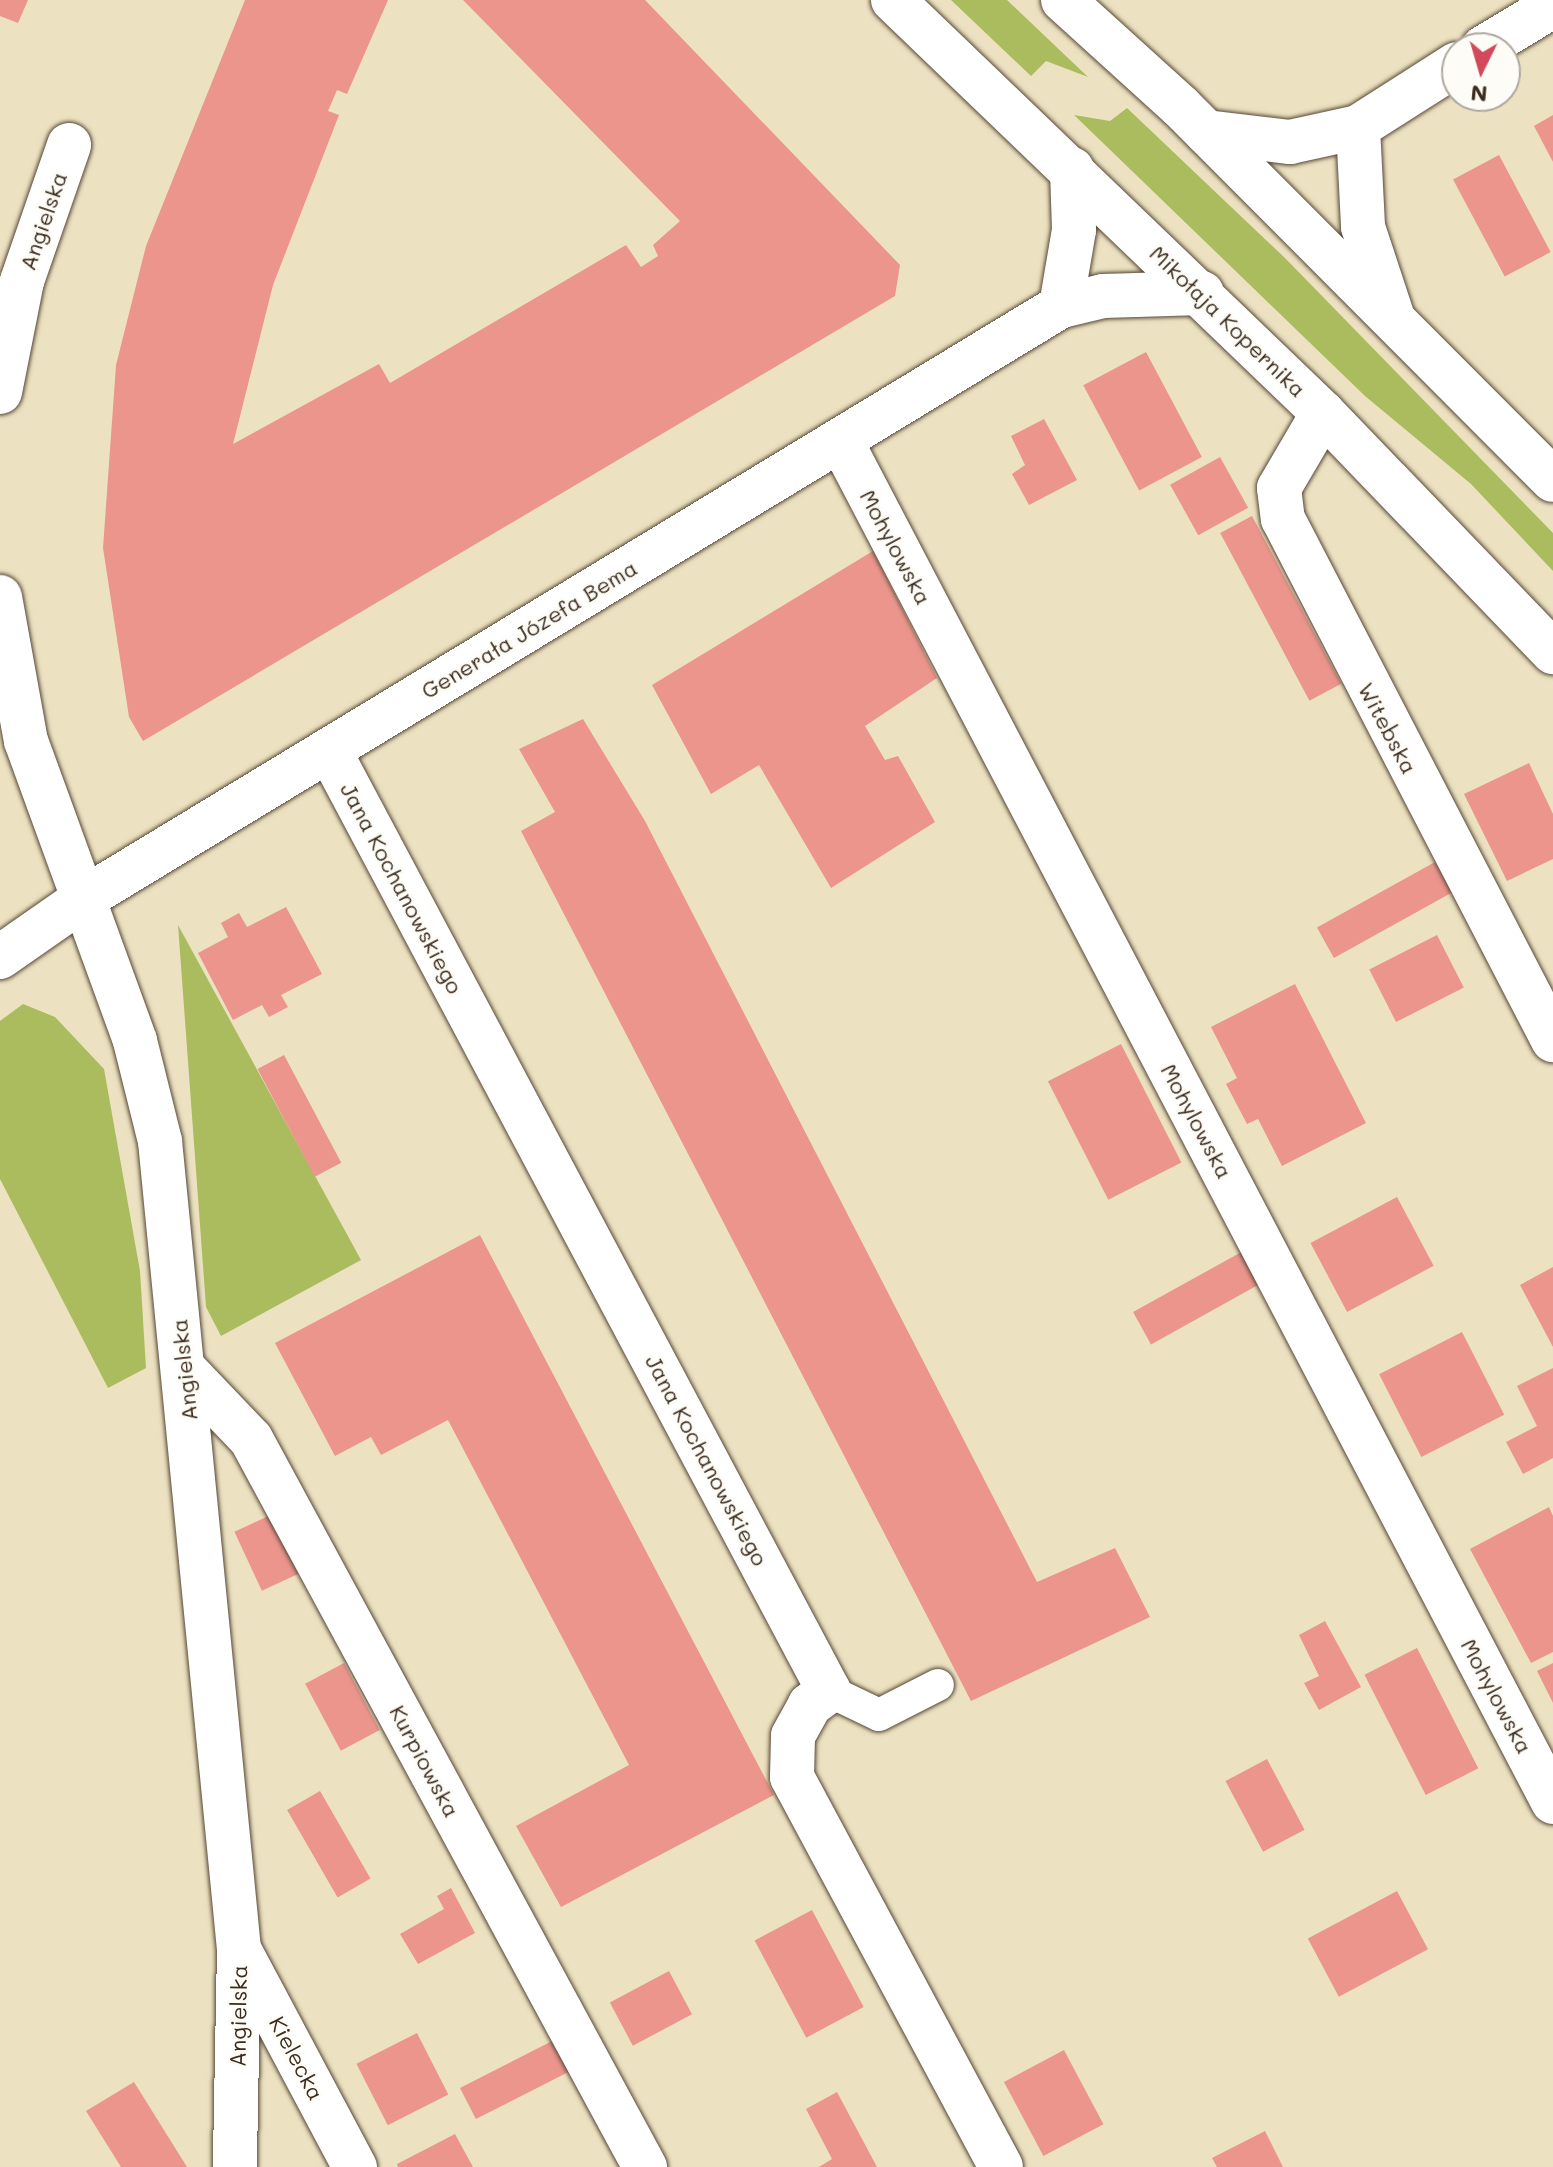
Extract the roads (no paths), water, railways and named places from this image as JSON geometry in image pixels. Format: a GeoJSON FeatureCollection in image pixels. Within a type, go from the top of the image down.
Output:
{"type":"FeatureCollection","features":[{"type":"Feature","properties":{"kind":"street","name":"Mikołaja Kopernika"},"geometry":{"type":"LineString","coordinates":[[893,0],[1202,293],[1323,413],[1553,652]]}},
{"type":"Feature","properties":{"kind":"street"},"geometry":{"type":"LineString","coordinates":[[1063,0],[1206,132],[1553,480]]}},
{"type":"Feature","properties":{"kind":"street"},"geometry":{"type":"LineString","coordinates":[[1510,32],[1553,6]]}},
{"type":"Feature","properties":{"kind":"street"},"geometry":{"type":"LineString","coordinates":[[1206,132],[1290,142],[1358,127],[1441,74]]}},
{"type":"Feature","properties":{"kind":"street"},"geometry":{"type":"LineString","coordinates":[[1358,127],[1363,227],[1393,318]]}},
{"type":"Feature","properties":{"kind":"street","name":"Angielska"},"geometry":{"type":"LineString","coordinates":[[0,392],[22,281],[69,145]]}},
{"type":"Feature","properties":{"kind":"street"},"geometry":{"type":"LineString","coordinates":[[1061,306],[1074,230],[1072,169]]}},
{"type":"Feature","properties":{"kind":"street","name":"Generała Józefa Bema"},"geometry":{"type":"LineString","coordinates":[[0,957],[83,899],[1061,306],[1103,296],[1202,293]]}},
{"type":"Feature","properties":{"kind":"street","name":"Witebska"},"geometry":{"type":"LineString","coordinates":[[1323,413],[1279,488],[1283,519],[1553,1040]]}},
{"type":"Feature","properties":{"kind":"street","name":"Mohylowska"},"geometry":{"type":"LineString","coordinates":[[841,441],[1553,1802]]}},
{"type":"Feature","properties":{"kind":"street","name":"Angielska"},"geometry":{"type":"LineString","coordinates":[[2,613],[26,741],[150,1089],[184,1369],[239,1949],[235,2167]]}},
{"type":"Feature","properties":{"kind":"street","name":"Jana Kochanowskiego"},"geometry":{"type":"LineString","coordinates":[[329,750],[829,1691]]}},
{"type":"Feature","properties":{"kind":"street","name":"Kurpiowska"},"geometry":{"type":"LineString","coordinates":[[184,1369],[251,1439],[645,2167]]}},
{"type":"Feature","properties":{"kind":"street"},"geometry":{"type":"LineString","coordinates":[[829,1691],[810,1705],[793,1736],[792,1777],[1001,2167]]}},
{"type":"Feature","properties":{"kind":"street","name":"Kielecka"},"geometry":{"type":"LineString","coordinates":[[239,1949],[355,2167]]}},
{"type":"Feature","properties":{"kind":"lane"},"geometry":{"type":"LineString","coordinates":[[829,1691],[879,1715],[938,1685]]}}]}
